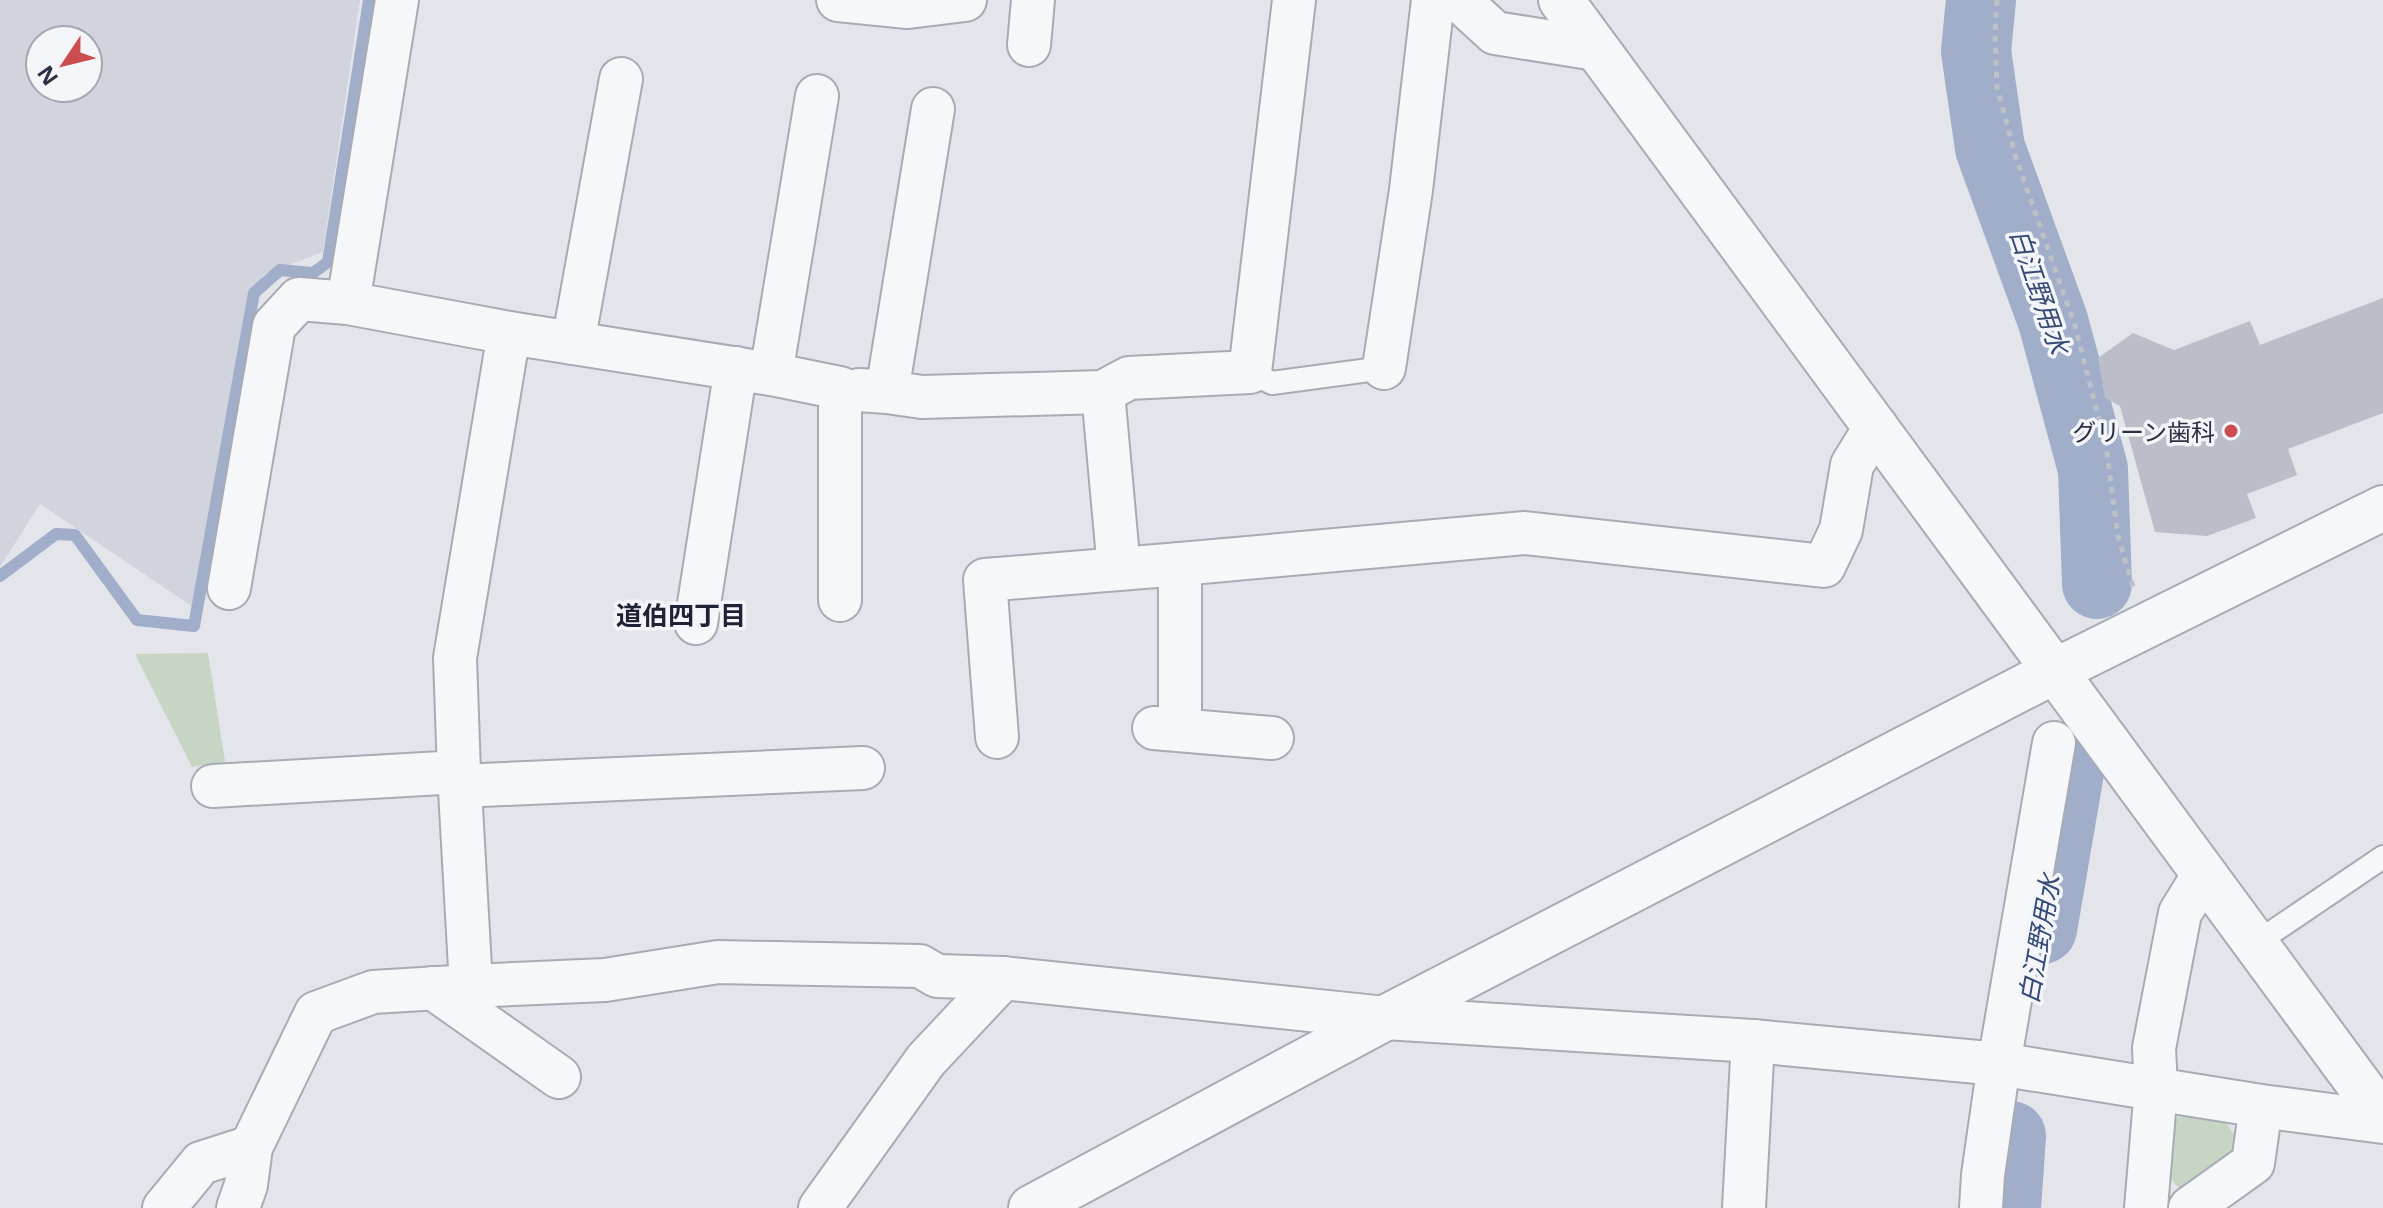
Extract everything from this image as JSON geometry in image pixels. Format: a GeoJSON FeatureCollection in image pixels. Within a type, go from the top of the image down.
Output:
{"type":"FeatureCollection","features":[{"type":"Feature","properties":{"kind":"street"},"geometry":{"type":"LineString","coordinates":[[348,303],[397,0]]}},
{"type":"Feature","properties":{"kind":"street"},"geometry":{"type":"LineString","coordinates":[[838,0],[908,7],[965,0]]}},
{"type":"Feature","properties":{"kind":"street"},"geometry":{"type":"LineString","coordinates":[[1029,45],[1033,0]]}},
{"type":"Feature","properties":{"kind":"street"},"geometry":{"type":"LineString","coordinates":[[229,588],[274,326],[299,299],[348,303],[840,388],[922,397],[1103,392],[1129,378],[1250,372],[1294,0]]}},
{"type":"Feature","properties":{"kind":"street"},"geometry":{"type":"LineString","coordinates":[[1384,368],[1411,190],[1433,0]]}},
{"type":"Feature","properties":{"kind":"street"},"geometry":{"type":"LineString","coordinates":[[1459,0],[1495,33],[1596,49]]}},
{"type":"Feature","properties":{"kind":"street"},"geometry":{"type":"LineString","coordinates":[[1568,2],[1596,49],[2383,1119]]}},
{"type":"Feature","properties":{"kind":"street"},"geometry":{"type":"LineString","coordinates":[[573,343],[621,79]]}},
{"type":"Feature","properties":{"kind":"street"},"geometry":{"type":"LineString","coordinates":[[696,623],[817,96]]}},
{"type":"Feature","properties":{"kind":"street"},"geometry":{"type":"LineString","coordinates":[[887,392],[933,109]]}},
{"type":"Feature","properties":{"kind":"street"},"geometry":{"type":"LineString","coordinates":[[452,987],[459,779],[455,658],[509,333]]}},
{"type":"Feature","properties":{"kind":"street"},"geometry":{"type":"LineString","coordinates":[[840,388],[840,600]]}},
{"type":"Feature","properties":{"kind":"street"},"geometry":{"type":"LineString","coordinates":[[1103,392],[1119,569]]}},
{"type":"Feature","properties":{"kind":"street"},"geometry":{"type":"LineString","coordinates":[[997,737],[985,580],[1525,533],[1824,566],[1841,530],[1852,465],[1876,426]]}},
{"type":"Feature","properties":{"kind":"street"},"geometry":{"type":"LineString","coordinates":[[1031,1208],[1385,1018],[2053,672],[2383,508]]}},
{"type":"Feature","properties":{"kind":"street"},"geometry":{"type":"LineString","coordinates":[[1180,564],[1166,729],[1272,738]]}},
{"type":"Feature","properties":{"kind":"street"},"geometry":{"type":"LineString","coordinates":[[1981,1208],[1999,1064],[2054,743]]}},
{"type":"Feature","properties":{"kind":"street"},"geometry":{"type":"LineString","coordinates":[[213,786],[863,768]]}},
{"type":"Feature","properties":{"kind":"street"},"geometry":{"type":"LineString","coordinates":[[2146,1208],[2156,1088],[2154,1048],[2180,913],[2204,874]]}},
{"type":"Feature","properties":{"kind":"street"},"geometry":{"type":"LineString","coordinates":[[238,1208],[246,1185],[251,1147],[316,1013],[373,992],[605,980],[718,962],[920,966],[937,976],[1003,978],[1385,1018],[1753,1041],[1999,1064],[2261,1106],[2383,1119]]}},
{"type":"Feature","properties":{"kind":"street"},"geometry":{"type":"LineString","coordinates":[[820,1208],[926,1060],[1003,978]]}},
{"type":"Feature","properties":{"kind":"street"},"geometry":{"type":"LineString","coordinates":[[452,987],[559,1077]]}},
{"type":"Feature","properties":{"kind":"street"},"geometry":{"type":"LineString","coordinates":[[1744,1208],[1753,1041]]}},
{"type":"Feature","properties":{"kind":"street"},"geometry":{"type":"LineString","coordinates":[[2190,1208],[2253,1163],[2261,1106]]}},
{"type":"Feature","properties":{"kind":"street"},"geometry":{"type":"LineString","coordinates":[[164,1208],[201,1163],[251,1147]]}},
{"type":"Feature","properties":{"kind":"lane"},"geometry":{"type":"LineString","coordinates":[[1250,372],[1272,383],[1384,368]]}},
{"type":"Feature","properties":{"kind":"lane"},"geometry":{"type":"LineString","coordinates":[[2256,943],[2383,857]]}},
{"type":"Feature","properties":{"kind":"path"},"geometry":{"type":"LineString","coordinates":[[1997,0],[1997,87],[2016,158],[2075,326],[2106,446],[2118,536],[2128,575],[2148,625]]}},
{"type":"Feature","properties":{"kind":"shaded area"},"geometry":{"type":"Polygon","coordinates":[[[0,0],[360,0],[323,252],[263,275],[193,607],[40,504],[0,567],[0,0]]]}},
{"type":"Feature","properties":{"kind":"green space"},"geometry":{"type":"Polygon","coordinates":[[[208,653],[225,762],[192,767],[135,654],[208,653]]]}},
{"type":"Feature","properties":{"kind":"green space"},"geometry":{"type":"Polygon","coordinates":[[[2186,1112],[2222,1116],[2236,1138],[2234,1159],[2185,1195],[2164,1171],[2163,1129],[2186,1112]]]}},
{"type":"Feature","properties":{"kind":"building","name":"グリーン歯科"},"geometry":{"type":"Polygon","coordinates":[[[2383,298],[2383,413],[2288,449],[2297,475],[2247,494],[2256,518],[2207,536],[2155,532],[2120,406],[2105,398],[2098,358],[2133,333],[2174,350],[2250,321],[2260,345],[2383,298]]]}},
{"type":"Feature","properties":{"kind":"waterway"},"geometry":{"type":"LineString","coordinates":[[0,576],[56,534],[75,535],[137,620],[194,626],[254,293],[280,270],[313,273],[328,262],[369,0]]}},
{"type":"Feature","properties":{"kind":"waterway","name":"白江野用水"},"geometry":{"type":"LineString","coordinates":[[1981,0],[1976,51],[1990,148],[2053,321],[2093,469],[2097,584]]}},
{"type":"Feature","properties":{"kind":"waterway","name":"白江野用水"},"geometry":{"type":"LineString","coordinates":[[2042,929],[2070,766]]}},
{"type":"Feature","properties":{"kind":"waterway","name":"白江野用水"},"geometry":{"type":"LineString","coordinates":[[2006,1208],[2011,1136]]}},
{"type":"Feature","properties":{"kind":"place","name":"グリーン歯科"},"geometry":{"type":"Point","coordinates":[2231,431]}},
{"type":"Feature","properties":{"kind":"district","name":"道伯四丁目"},"geometry":{"type":"Point","coordinates":[681,615]}}]}
